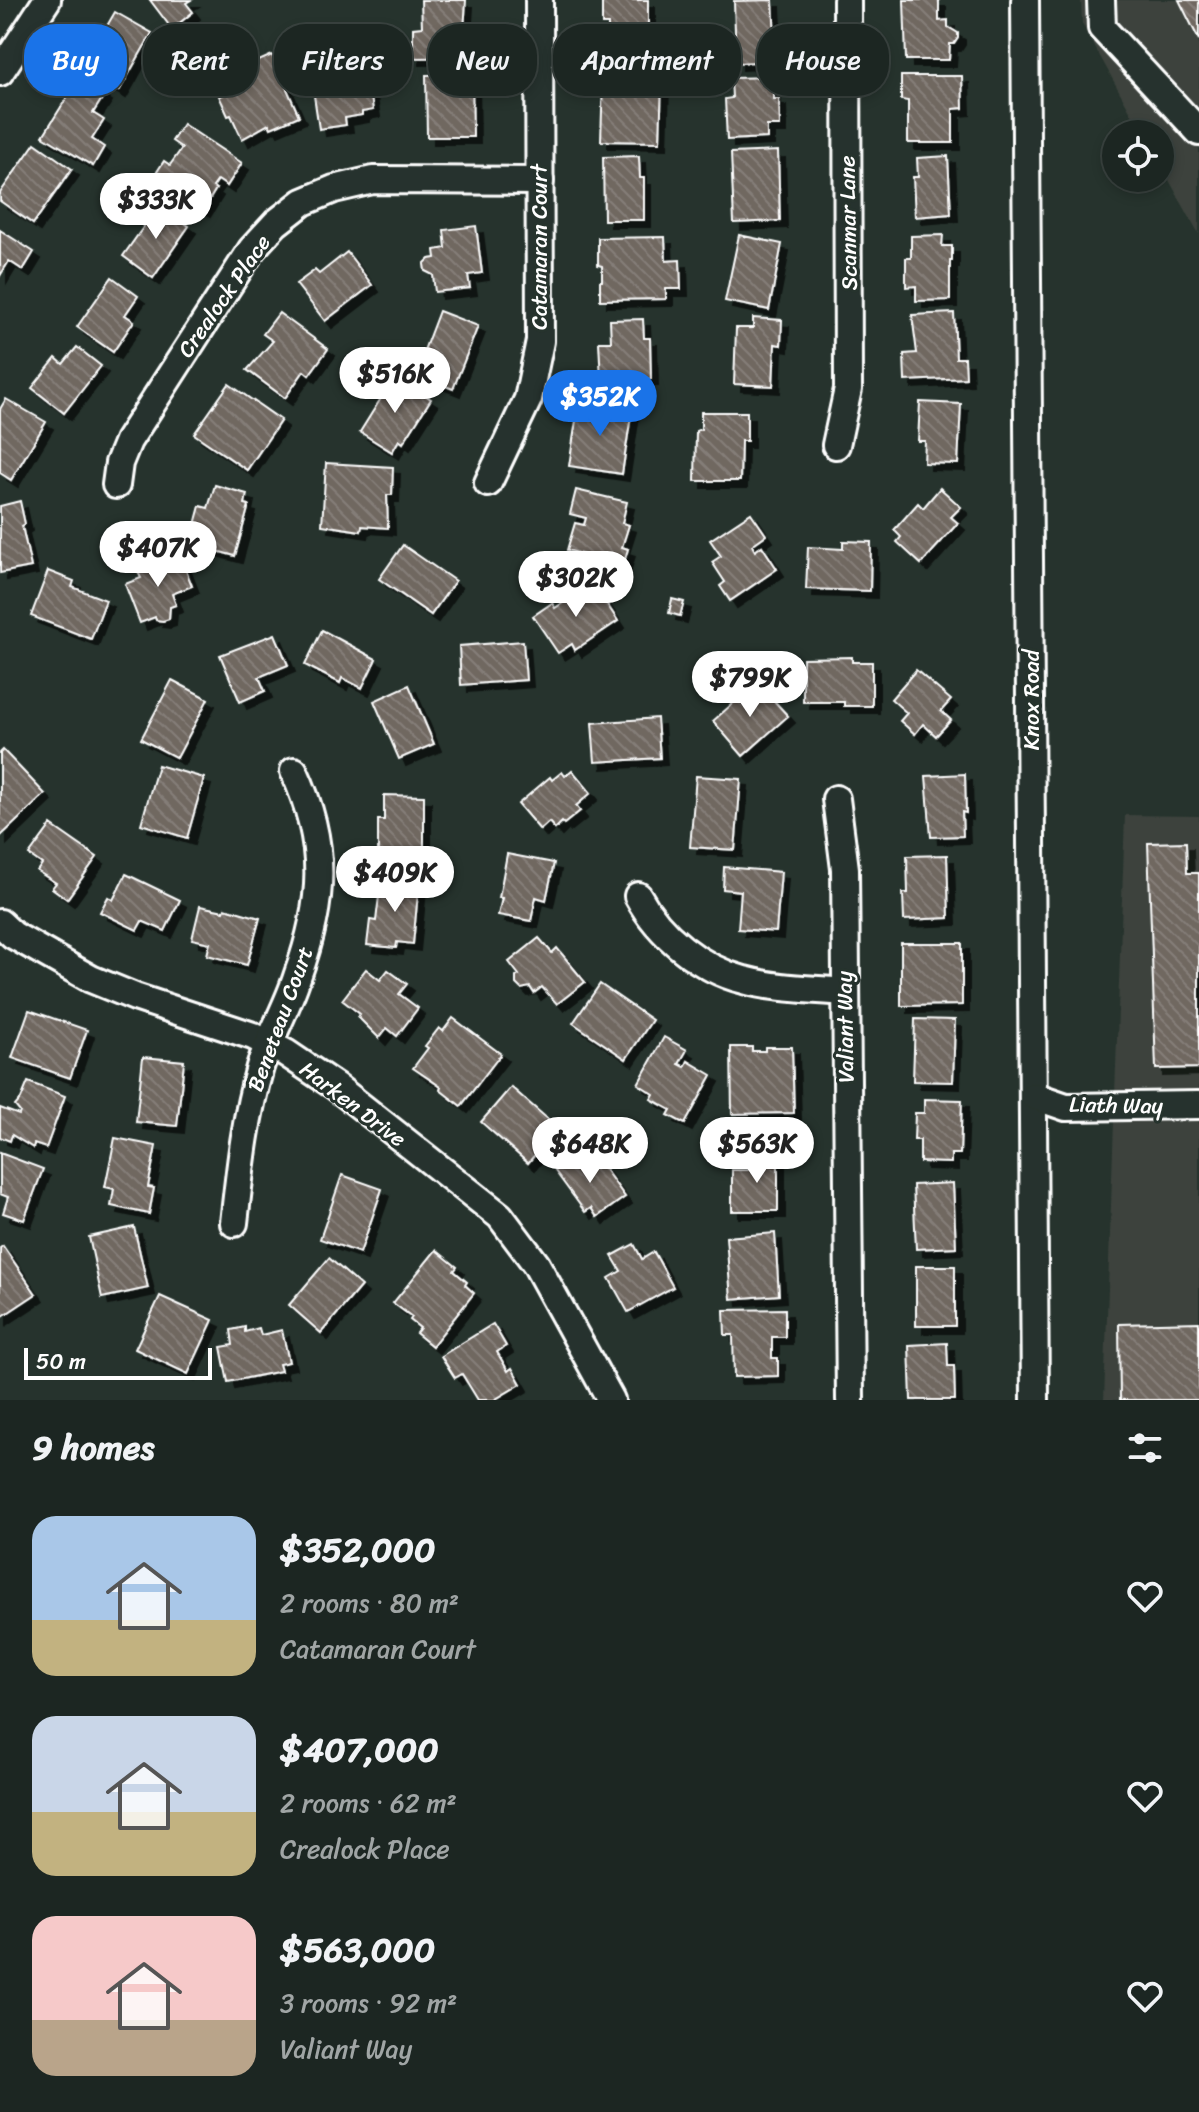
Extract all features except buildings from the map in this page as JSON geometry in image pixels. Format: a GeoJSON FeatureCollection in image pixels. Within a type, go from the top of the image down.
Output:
{"type":"FeatureCollection","features":[{"type":"Feature","properties":{"kind":"street"},"geometry":{"type":"LineString","coordinates":[[0,72],[47,0]]}},
{"type":"Feature","properties":{"kind":"street","name":"Catamaran Court"},"geometry":{"type":"LineString","coordinates":[[488,483],[524,408],[540,341],[539,0]]}},
{"type":"Feature","properties":{"kind":"street","name":"Scanmar Lane"},"geometry":{"type":"LineString","coordinates":[[836,445],[848,389],[847,0]]}},
{"type":"Feature","properties":{"kind":"street","name":"Knox Road"},"geometry":{"type":"LineString","coordinates":[[1025,0],[1035,1400]]}},
{"type":"Feature","properties":{"kind":"street"},"geometry":{"type":"LineString","coordinates":[[1101,0],[1102,28],[1199,132]]}},
{"type":"Feature","properties":{"kind":"street","name":"Crealock Place"},"geometry":{"type":"LineString","coordinates":[[116,485],[119,463],[128,441],[235,272],[276,223],[303,202],[334,189],[373,180],[540,181]]}},
{"type":"Feature","properties":{"kind":"street","name":"Beneteau Court"},"geometry":{"type":"LineString","coordinates":[[234,1223],[247,1114],[314,922],[318,842],[294,771]]}},
{"type":"Feature","properties":{"kind":"street","name":"Valiant Way"},"geometry":{"type":"LineString","coordinates":[[836,799],[845,869],[850,1400]]}},
{"type":"Feature","properties":{"kind":"street"},"geometry":{"type":"LineString","coordinates":[[638,896],[645,910],[675,944],[709,965],[743,980],[844,992]]}},
{"type":"Feature","properties":{"kind":"street","name":"Harken Drive"},"geometry":{"type":"LineString","coordinates":[[4,936],[91,979],[170,1010],[229,1026],[269,1044],[335,1086],[500,1216],[536,1264],[611,1400]]}},
{"type":"Feature","properties":{"kind":"street","name":"Liath Way"},"geometry":{"type":"LineString","coordinates":[[1034,1096],[1066,1107],[1199,1105]]}},
{"type":"Feature","properties":{"kind":"shaded area"},"geometry":{"type":"Polygon","coordinates":[[[1081,0],[1199,0],[1199,234],[1174,189],[1174,120],[1135,120],[1082,24],[1081,0]]]}},
{"type":"Feature","properties":{"kind":"shaded area"},"geometry":{"type":"Polygon","coordinates":[[[1125,815],[1199,816],[1199,1400],[1104,1400],[1125,815]]]}}]}
